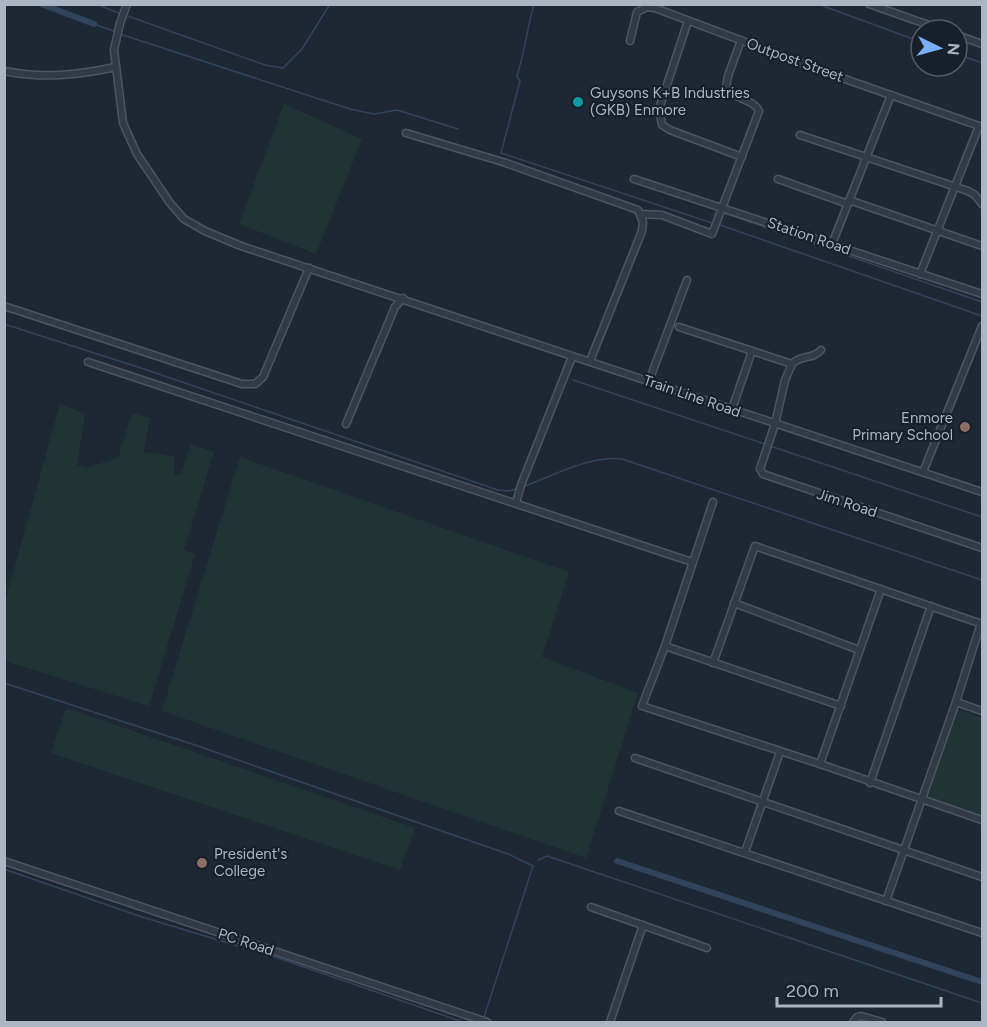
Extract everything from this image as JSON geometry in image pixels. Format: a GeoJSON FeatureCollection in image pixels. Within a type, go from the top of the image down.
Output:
{"type":"FeatureCollection","features":[{"type":"Feature","properties":{"kind":"street","name":"Train Line Road"},"geometry":{"type":"LineString","coordinates":[[127,4],[114,50],[123,123],[143,163],[170,203],[184,219],[241,246],[982,492]]}},
{"type":"Feature","properties":{"kind":"street"},"geometry":{"type":"LineString","coordinates":[[869,4],[909,18]]}},
{"type":"Feature","properties":{"kind":"street","name":"Outpost Street"},"geometry":{"type":"LineString","coordinates":[[630,41],[637,12],[641,8],[655,8],[981,126]]}},
{"type":"Feature","properties":{"kind":"street"},"geometry":{"type":"LineString","coordinates":[[688,21],[660,109],[662,125],[742,157]]}},
{"type":"Feature","properties":{"kind":"street"},"geometry":{"type":"LineString","coordinates":[[406,133],[503,162],[633,207],[641,214],[662,215],[712,234],[759,111],[754,104],[730,94],[726,88],[741,40]]}},
{"type":"Feature","properties":{"kind":"street"},"geometry":{"type":"LineString","coordinates":[[4,71],[55,77],[116,67]]}},
{"type":"Feature","properties":{"kind":"street"},"geometry":{"type":"LineString","coordinates":[[832,244],[891,95]]}},
{"type":"Feature","properties":{"kind":"street"},"geometry":{"type":"LineString","coordinates":[[920,274],[981,126]]}},
{"type":"Feature","properties":{"kind":"street"},"geometry":{"type":"LineString","coordinates":[[800,135],[955,187],[975,195],[982,204]]}},
{"type":"Feature","properties":{"kind":"street","name":"Station Road"},"geometry":{"type":"LineString","coordinates":[[634,178],[982,294]]}},
{"type":"Feature","properties":{"kind":"street"},"geometry":{"type":"LineString","coordinates":[[778,179],[982,246]]}},
{"type":"Feature","properties":{"kind":"street"},"geometry":{"type":"LineString","coordinates":[[590,362],[642,231],[641,214]]}},
{"type":"Feature","properties":{"kind":"street"},"geometry":{"type":"LineString","coordinates":[[4,306],[242,384],[255,384],[263,377],[309,268]]}},
{"type":"Feature","properties":{"kind":"street"},"geometry":{"type":"LineString","coordinates":[[649,381],[687,280]]}},
{"type":"Feature","properties":{"kind":"street"},"geometry":{"type":"LineString","coordinates":[[346,424],[395,307],[403,298]]}},
{"type":"Feature","properties":{"kind":"street"},"geometry":{"type":"LineString","coordinates":[[679,327],[792,364],[797,358],[814,355],[821,350]]}},
{"type":"Feature","properties":{"kind":"street"},"geometry":{"type":"LineString","coordinates":[[923,472],[981,328]]}},
{"type":"Feature","properties":{"kind":"street"},"geometry":{"type":"LineString","coordinates":[[732,410],[752,351]]}},
{"type":"Feature","properties":{"kind":"street"},"geometry":{"type":"LineString","coordinates":[[516,503],[572,357]]}},
{"type":"Feature","properties":{"kind":"street"},"geometry":{"type":"LineString","coordinates":[[88,362],[692,562]]}},
{"type":"Feature","properties":{"kind":"street","name":"Jim Road"},"geometry":{"type":"LineString","coordinates":[[792,364],[785,380],[775,424],[760,469],[763,474],[982,548]]}},
{"type":"Feature","properties":{"kind":"street"},"geometry":{"type":"LineString","coordinates":[[713,502],[665,646],[642,706],[982,820]]}},
{"type":"Feature","properties":{"kind":"street"},"geometry":{"type":"LineString","coordinates":[[714,663],[755,546],[982,623],[886,901]]}},
{"type":"Feature","properties":{"kind":"street"},"geometry":{"type":"LineString","coordinates":[[819,764],[881,589]]}},
{"type":"Feature","properties":{"kind":"street"},"geometry":{"type":"LineString","coordinates":[[734,603],[860,650]]}},
{"type":"Feature","properties":{"kind":"street"},"geometry":{"type":"LineString","coordinates":[[870,783],[931,606]]}},
{"type":"Feature","properties":{"kind":"street"},"geometry":{"type":"LineString","coordinates":[[665,646],[841,706]]}},
{"type":"Feature","properties":{"kind":"street"},"geometry":{"type":"LineString","coordinates":[[956,702],[982,711]]}},
{"type":"Feature","properties":{"kind":"street"},"geometry":{"type":"LineString","coordinates":[[745,852],[780,752]]}},
{"type":"Feature","properties":{"kind":"street"},"geometry":{"type":"LineString","coordinates":[[635,758],[982,877]]}},
{"type":"Feature","properties":{"kind":"street"},"geometry":{"type":"LineString","coordinates":[[620,811],[982,933]]}},
{"type":"Feature","properties":{"kind":"street","name":"PC Road"},"geometry":{"type":"LineString","coordinates":[[4,861],[488,1023]]}},
{"type":"Feature","properties":{"kind":"street"},"geometry":{"type":"LineString","coordinates":[[591,907],[707,948]]}},
{"type":"Feature","properties":{"kind":"street"},"geometry":{"type":"LineString","coordinates":[[610,1023],[643,925]]}},
{"type":"Feature","properties":{"kind":"street"},"geometry":{"type":"LineString","coordinates":[[855,1020],[864,1017],[882,1023]]}},
{"type":"Feature","properties":{"kind":"green space"},"geometry":{"type":"Polygon","coordinates":[[[284,104],[362,139],[316,254],[239,224],[284,104]]]}},
{"type":"Feature","properties":{"kind":"green space"},"geometry":{"type":"Polygon","coordinates":[[[60,404],[85,414],[77,465],[86,468],[118,458],[132,413],[150,418],[143,454],[147,452],[174,457],[174,475],[181,474],[191,444],[214,452],[184,550],[195,554],[149,706],[5,661],[5,602],[60,404]]]}},
{"type":"Feature","properties":{"kind":"green space"},"geometry":{"type":"Polygon","coordinates":[[[240,457],[569,572],[542,657],[638,693],[586,858],[162,711],[240,457]]]}},
{"type":"Feature","properties":{"kind":"green space"},"geometry":{"type":"Polygon","coordinates":[[[66,708],[415,828],[400,870],[51,753],[66,708]]]}},
{"type":"Feature","properties":{"kind":"green space"},"geometry":{"type":"Polygon","coordinates":[[[953,708],[982,718],[982,816],[924,796],[953,708]]]}},
{"type":"Feature","properties":{"kind":"waterway"},"geometry":{"type":"LineString","coordinates":[[41,4],[94,24]]}},
{"type":"Feature","properties":{"kind":"waterway"},"geometry":{"type":"LineString","coordinates":[[96,4],[121,14]]}},
{"type":"Feature","properties":{"kind":"waterway"},"geometry":{"type":"LineString","coordinates":[[125,15],[265,65],[283,68],[302,49],[330,4]]}},
{"type":"Feature","properties":{"kind":"waterway"},"geometry":{"type":"LineString","coordinates":[[534,4],[517,76],[520,81],[501,153],[712,223]]}},
{"type":"Feature","properties":{"kind":"waterway"},"geometry":{"type":"LineString","coordinates":[[818,4],[909,38]]}},
{"type":"Feature","properties":{"kind":"waterway"},"geometry":{"type":"LineString","coordinates":[[94,24],[116,32]]}},
{"type":"Feature","properties":{"kind":"waterway"},"geometry":{"type":"LineString","coordinates":[[120,34],[350,109],[374,114],[397,110],[458,129]]}},
{"type":"Feature","properties":{"kind":"waterway"},"geometry":{"type":"LineString","coordinates":[[969,58],[982,63]]}},
{"type":"Feature","properties":{"kind":"waterway"},"geometry":{"type":"LineString","coordinates":[[724,213],[982,302]]}},
{"type":"Feature","properties":{"kind":"waterway"},"geometry":{"type":"LineString","coordinates":[[720,225],[982,316]]}},
{"type":"Feature","properties":{"kind":"waterway"},"geometry":{"type":"LineString","coordinates":[[4,324],[141,368],[498,490],[516,489]]}},
{"type":"Feature","properties":{"kind":"waterway"},"geometry":{"type":"LineString","coordinates":[[573,380],[765,444]]}},
{"type":"Feature","properties":{"kind":"waterway"},"geometry":{"type":"LineString","coordinates":[[770,446],[982,517]]}},
{"type":"Feature","properties":{"kind":"waterway"},"geometry":{"type":"LineString","coordinates":[[523,487],[585,463],[622,459],[982,580]]}},
{"type":"Feature","properties":{"kind":"waterway"},"geometry":{"type":"LineString","coordinates":[[4,683],[192,744],[508,854],[533,866],[484,1017]]}},
{"type":"Feature","properties":{"kind":"waterway"},"geometry":{"type":"LineString","coordinates":[[538,860],[547,856],[982,1003]]}},
{"type":"Feature","properties":{"kind":"waterway"},"geometry":{"type":"LineString","coordinates":[[617,861],[982,982]]}},
{"type":"Feature","properties":{"kind":"waterway"},"geometry":{"type":"LineString","coordinates":[[4,869],[142,917],[278,958],[463,1022]]}},
{"type":"Feature","properties":{"kind":"place","name":"Guysons K+B Industries (GKB) Enmore"},"geometry":{"type":"Point","coordinates":[578,102]}},
{"type":"Feature","properties":{"kind":"place","name":"Enmore Primary School"},"geometry":{"type":"Point","coordinates":[965,427]}},
{"type":"Feature","properties":{"kind":"place","name":"President's College"},"geometry":{"type":"Point","coordinates":[202,863]}}]}
